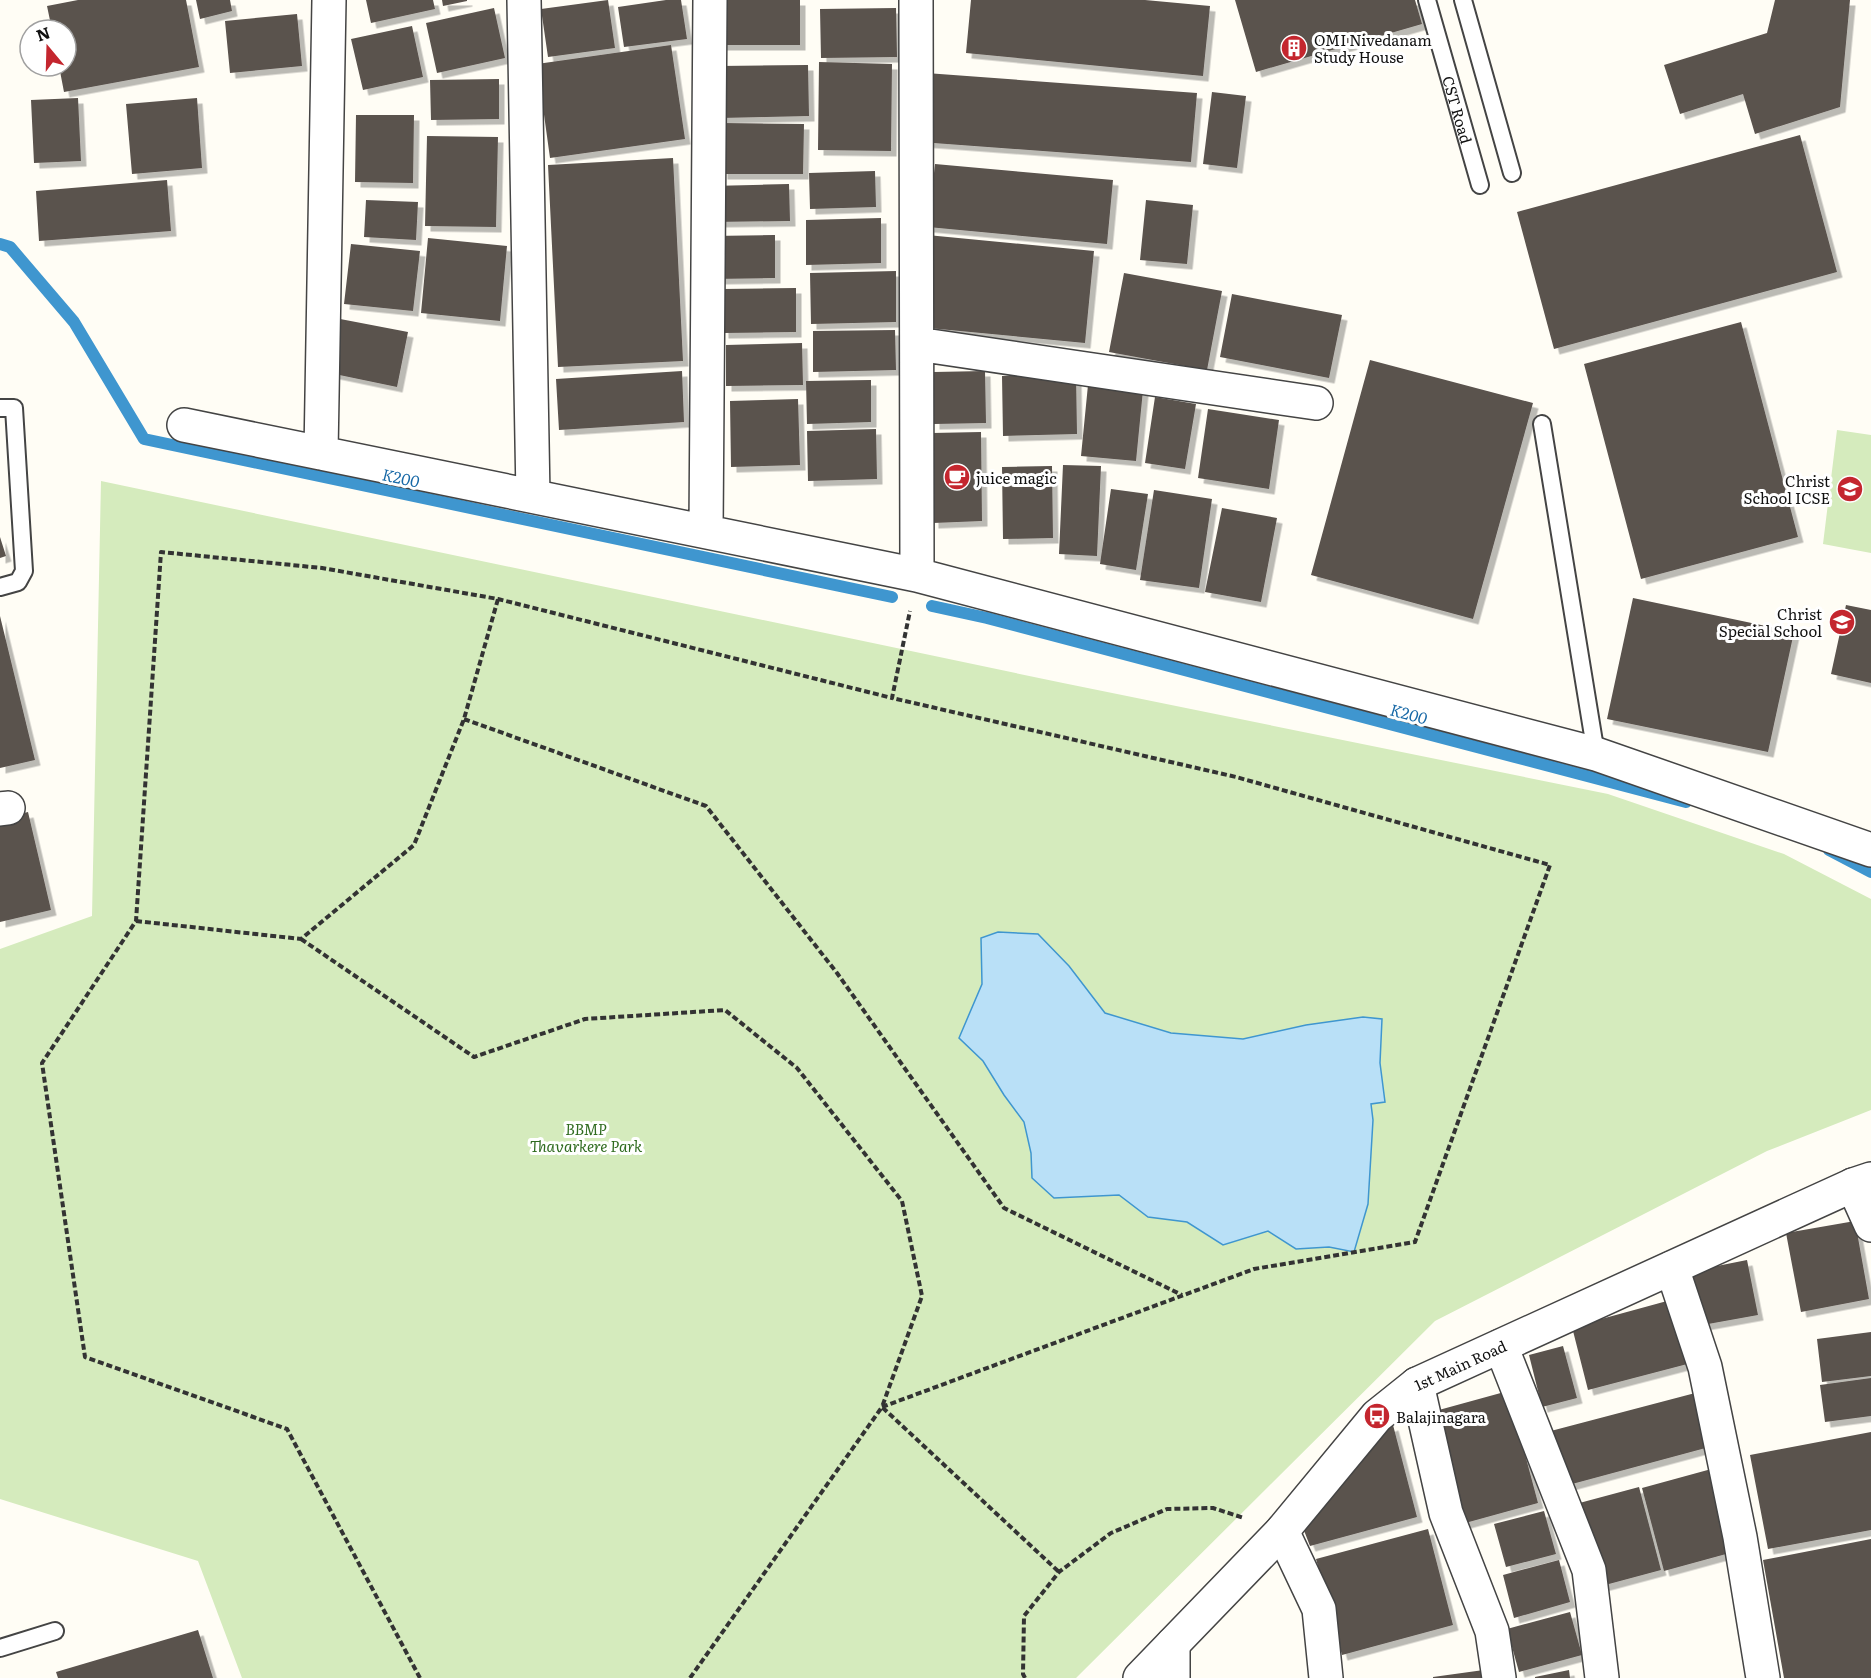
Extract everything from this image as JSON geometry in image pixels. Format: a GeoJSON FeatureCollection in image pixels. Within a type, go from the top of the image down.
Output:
{"type":"FeatureCollection","features":[{"type":"Feature","properties":{"kind":"street"},"geometry":{"type":"LineString","coordinates":[[321,453],[329,0]]}},
{"type":"Feature","properties":{"kind":"street"},"geometry":{"type":"LineString","coordinates":[[524,0],[533,496]]}},
{"type":"Feature","properties":{"kind":"street"},"geometry":{"type":"LineString","coordinates":[[706,531],[710,0]]}},
{"type":"Feature","properties":{"kind":"street"},"geometry":{"type":"LineString","coordinates":[[916,0],[917,575]]}},
{"type":"Feature","properties":{"kind":"street"},"geometry":{"type":"LineString","coordinates":[[917,344],[1316,403]]}},
{"type":"Feature","properties":{"kind":"street"},"geometry":{"type":"LineString","coordinates":[[184,425],[917,575],[1596,754],[1871,850]]}},
{"type":"Feature","properties":{"kind":"street"},"geometry":{"type":"LineString","coordinates":[[1862,1182],[1871,1225]]}},
{"type":"Feature","properties":{"kind":"street","name":"1st Main Road"},"geometry":{"type":"LineString","coordinates":[[1140,1678],[1282,1531],[1377,1416],[1417,1384],[1862,1182]]}},
{"type":"Feature","properties":{"kind":"street"},"geometry":{"type":"LineString","coordinates":[[1672,1268],[1705,1367],[1740,1537],[1763,1678]]}},
{"type":"Feature","properties":{"kind":"street"},"geometry":{"type":"LineString","coordinates":[[1501,1346],[1588,1570],[1602,1678]]}},
{"type":"Feature","properties":{"kind":"street"},"geometry":{"type":"LineString","coordinates":[[1417,1384],[1446,1513],[1492,1631],[1499,1678]]}},
{"type":"Feature","properties":{"kind":"street"},"geometry":{"type":"LineString","coordinates":[[1282,1531],[1319,1609],[1326,1678]]}},
{"type":"Feature","properties":{"kind":"street"},"geometry":{"type":"LineString","coordinates":[[1173,1644],[1173,1678]]}},
{"type":"Feature","properties":{"kind":"lane","name":"CST Road"},"geometry":{"type":"LineString","coordinates":[[1427,0],[1480,185]]}},
{"type":"Feature","properties":{"kind":"lane"},"geometry":{"type":"LineString","coordinates":[[1462,0],[1512,173]]}},
{"type":"Feature","properties":{"kind":"lane"},"geometry":{"type":"LineString","coordinates":[[0,408],[14,408],[24,571],[18,582],[0,587]]}},
{"type":"Feature","properties":{"kind":"lane"},"geometry":{"type":"LineString","coordinates":[[1542,424],[1596,754]]}},
{"type":"Feature","properties":{"kind":"lane"},"geometry":{"type":"LineString","coordinates":[[0,1648],[55,1631]]}},
{"type":"Feature","properties":{"kind":"path"},"geometry":{"type":"LineString","coordinates":[[420,1678],[287,1430],[85,1357],[42,1063],[136,921],[161,552],[322,568],[498,599],[892,698],[1236,777],[1550,865],[1415,1242],[1254,1269],[882,1407]]}},
{"type":"Feature","properties":{"kind":"path"},"geometry":{"type":"LineString","coordinates":[[892,698],[917,575]]}},
{"type":"Feature","properties":{"kind":"path"},"geometry":{"type":"LineString","coordinates":[[301,939],[414,845],[464,719],[498,599]]}},
{"type":"Feature","properties":{"kind":"path"},"geometry":{"type":"LineString","coordinates":[[464,719],[706,806],[837,973],[1004,1208],[1183,1295]]}},
{"type":"Feature","properties":{"kind":"path"},"geometry":{"type":"LineString","coordinates":[[136,921],[301,939],[474,1058],[585,1019],[725,1010],[797,1068],[902,1201],[922,1296],[882,1407],[690,1678]]}},
{"type":"Feature","properties":{"kind":"path"},"geometry":{"type":"LineString","coordinates":[[882,1407],[1059,1572]]}},
{"type":"Feature","properties":{"kind":"path"},"geometry":{"type":"LineString","coordinates":[[1024,1678],[1024,1616],[1059,1572],[1111,1533],[1167,1509],[1213,1508],[1282,1531]]}},
{"type":"Feature","properties":{"kind":"green space","name":"Christ School ICSE"},"geometry":{"type":"Polygon","coordinates":[[[1837,430],[1871,435],[1871,553],[1823,544],[1837,430]]]}},
{"type":"Feature","properties":{"kind":"green space","name":"BBMP Thavarkere Park"},"geometry":{"type":"Polygon","coordinates":[[[101,481],[1063,683],[1608,794],[1784,854],[1871,899],[1871,1110],[1767,1151],[1435,1321],[1076,1678],[242,1678],[198,1561],[0,1499],[0,949],[92,916],[101,481]]]}},
{"type":"Feature","properties":{"kind":"water"},"geometry":{"type":"Polygon","coordinates":[[[998,932],[1038,934],[1069,966],[1105,1013],[1171,1033],[1243,1039],[1306,1025],[1363,1017],[1382,1019],[1380,1063],[1385,1102],[1371,1104],[1373,1120],[1368,1204],[1354,1252],[1329,1247],[1296,1249],[1268,1231],[1223,1245],[1187,1222],[1148,1217],[1119,1195],[1054,1198],[1032,1178],[1031,1153],[1024,1122],[983,1061],[959,1038],[982,984],[981,938],[998,932]]]}},
{"type":"Feature","properties":{"kind":"building"},"geometry":{"type":"Polygon","coordinates":[[[78,0],[186,0],[199,67],[64,92],[61,78],[78,78],[78,18],[50,18],[47,6],[78,0]]]}},
{"type":"Feature","properties":{"kind":"building"},"geometry":{"type":"Polygon","coordinates":[[[196,0],[230,0],[232,11],[200,19],[196,0]]]}},
{"type":"Feature","properties":{"kind":"building"},"geometry":{"type":"Polygon","coordinates":[[[366,0],[433,0],[435,9],[371,23],[366,0]]]}},
{"type":"Feature","properties":{"kind":"building"},"geometry":{"type":"Polygon","coordinates":[[[442,0],[467,0],[467,1],[443,6],[442,0]]]}},
{"type":"Feature","properties":{"kind":"building"},"geometry":{"type":"Polygon","coordinates":[[[608,0],[615,48],[548,57],[541,9],[608,0]]]}},
{"type":"Feature","properties":{"kind":"building"},"geometry":{"type":"Polygon","coordinates":[[[681,0],[687,39],[624,47],[618,7],[681,0]]]}},
{"type":"Feature","properties":{"kind":"building"},"geometry":{"type":"Polygon","coordinates":[[[716,0],[800,0],[800,45],[715,45],[716,0]]]}},
{"type":"Feature","properties":{"kind":"building"},"geometry":{"type":"Polygon","coordinates":[[[971,0],[1145,0],[1210,6],[1203,76],[966,53],[971,0]]]}},
{"type":"Feature","properties":{"kind":"building","name":"OMI Nivedanam Study House"},"geometry":{"type":"Polygon","coordinates":[[[1235,0],[1415,0],[1422,24],[1256,72],[1235,0]]]}},
{"type":"Feature","properties":{"kind":"building"},"geometry":{"type":"Polygon","coordinates":[[[1775,0],[1850,0],[1840,107],[1755,134],[1743,94],[1680,114],[1664,65],[1767,33],[1775,0]]]}},
{"type":"Feature","properties":{"kind":"building"},"geometry":{"type":"Polygon","coordinates":[[[494,8],[505,58],[437,73],[426,23],[494,8]]]}},
{"type":"Feature","properties":{"kind":"building"},"geometry":{"type":"Polygon","coordinates":[[[896,8],[897,57],[821,58],[820,9],[896,8]]]}},
{"type":"Feature","properties":{"kind":"building"},"geometry":{"type":"Polygon","coordinates":[[[297,14],[302,66],[230,73],[225,21],[297,14]]]}},
{"type":"Feature","properties":{"kind":"building"},"geometry":{"type":"Polygon","coordinates":[[[412,26],[423,77],[363,90],[351,39],[412,26]]]}},
{"type":"Feature","properties":{"kind":"building"},"geometry":{"type":"Polygon","coordinates":[[[671,45],[685,139],[550,158],[537,64],[671,45]]]}},
{"type":"Feature","properties":{"kind":"building"},"geometry":{"type":"Polygon","coordinates":[[[819,62],[892,64],[891,151],[818,150],[819,62]]]}},
{"type":"Feature","properties":{"kind":"building"},"geometry":{"type":"Polygon","coordinates":[[[808,65],[809,116],[720,118],[719,66],[808,65]]]}},
{"type":"Feature","properties":{"kind":"building"},"geometry":{"type":"Polygon","coordinates":[[[926,73],[1197,93],[1191,162],[920,142],[926,73]]]}},
{"type":"Feature","properties":{"kind":"building"},"geometry":{"type":"Polygon","coordinates":[[[499,79],[499,119],[431,120],[430,80],[499,79]]]}},
{"type":"Feature","properties":{"kind":"building"},"geometry":{"type":"Polygon","coordinates":[[[1212,92],[1246,96],[1237,168],[1203,164],[1212,92]]]}},
{"type":"Feature","properties":{"kind":"building"},"geometry":{"type":"Polygon","coordinates":[[[78,98],[81,161],[34,163],[31,100],[78,98]]]}},
{"type":"Feature","properties":{"kind":"building"},"geometry":{"type":"Polygon","coordinates":[[[197,98],[202,168],[132,174],[126,104],[197,98]]]}},
{"type":"Feature","properties":{"kind":"building"},"geometry":{"type":"Polygon","coordinates":[[[356,115],[414,115],[413,183],[355,182],[356,115]]]}},
{"type":"Feature","properties":{"kind":"building"},"geometry":{"type":"Polygon","coordinates":[[[722,123],[804,124],[803,174],[722,174],[722,123]]]}},
{"type":"Feature","properties":{"kind":"building"},"geometry":{"type":"Polygon","coordinates":[[[1800,135],[1837,272],[1554,349],[1517,212],[1800,135]]]}},
{"type":"Feature","properties":{"kind":"building"},"geometry":{"type":"Polygon","coordinates":[[[427,136],[498,137],[496,227],[425,226],[427,136]]]}},
{"type":"Feature","properties":{"kind":"building"},"geometry":{"type":"Polygon","coordinates":[[[673,158],[683,361],[558,367],[548,165],[673,158]]]}},
{"type":"Feature","properties":{"kind":"building"},"geometry":{"type":"Polygon","coordinates":[[[935,164],[1113,180],[1107,244],[928,227],[935,164]]]}},
{"type":"Feature","properties":{"kind":"building"},"geometry":{"type":"Polygon","coordinates":[[[875,171],[876,207],[810,209],[809,173],[875,171]]]}},
{"type":"Feature","properties":{"kind":"building"},"geometry":{"type":"Polygon","coordinates":[[[167,180],[171,231],[39,241],[36,191],[167,180]]]}},
{"type":"Feature","properties":{"kind":"building"},"geometry":{"type":"Polygon","coordinates":[[[789,184],[790,221],[711,222],[710,186],[789,184]]]}},
{"type":"Feature","properties":{"kind":"building"},"geometry":{"type":"Polygon","coordinates":[[[366,200],[418,202],[416,240],[364,237],[366,200]]]}},
{"type":"Feature","properties":{"kind":"building"},"geometry":{"type":"Polygon","coordinates":[[[1146,200],[1193,205],[1187,264],[1140,260],[1146,200]]]}},
{"type":"Feature","properties":{"kind":"building"},"geometry":{"type":"Polygon","coordinates":[[[881,218],[881,263],[806,265],[806,220],[881,218]]]}},
{"type":"Feature","properties":{"kind":"building"},"geometry":{"type":"Polygon","coordinates":[[[775,235],[775,278],[712,279],[711,236],[775,235]]]}},
{"type":"Feature","properties":{"kind":"building"},"geometry":{"type":"Polygon","coordinates":[[[927,235],[1094,251],[1085,343],[918,327],[927,235]]]}},
{"type":"Feature","properties":{"kind":"building"},"geometry":{"type":"Polygon","coordinates":[[[428,238],[507,246],[500,321],[421,313],[428,238]]]}},
{"type":"Feature","properties":{"kind":"building"},"geometry":{"type":"Polygon","coordinates":[[[351,244],[420,251],[413,311],[344,304],[351,244]]]}},
{"type":"Feature","properties":{"kind":"building"},"geometry":{"type":"Polygon","coordinates":[[[896,271],[896,322],[811,324],[810,273],[896,271]]]}},
{"type":"Feature","properties":{"kind":"building"},"geometry":{"type":"Polygon","coordinates":[[[1124,273],[1222,291],[1207,370],[1109,352],[1124,273]]]}},
{"type":"Feature","properties":{"kind":"building"},"geometry":{"type":"Polygon","coordinates":[[[796,288],[796,332],[723,333],[722,289],[796,288]]]}},
{"type":"Feature","properties":{"kind":"building"},"geometry":{"type":"Polygon","coordinates":[[[1232,294],[1342,315],[1329,378],[1220,357],[1232,294]]]}},
{"type":"Feature","properties":{"kind":"building"},"geometry":{"type":"Polygon","coordinates":[[[335,318],[408,332],[397,387],[325,372],[335,318]]]}},
{"type":"Feature","properties":{"kind":"building"},"geometry":{"type":"Polygon","coordinates":[[[1741,322],[1798,537],[1641,579],[1584,364],[1741,322]]]}},
{"type":"Feature","properties":{"kind":"building"},"geometry":{"type":"Polygon","coordinates":[[[895,330],[896,370],[813,372],[813,331],[895,330]]]}},
{"type":"Feature","properties":{"kind":"building"},"geometry":{"type":"Polygon","coordinates":[[[802,343],[803,385],[726,386],[726,345],[802,343]]]}},
{"type":"Feature","properties":{"kind":"building"},"geometry":{"type":"Polygon","coordinates":[[[1370,360],[1533,403],[1473,619],[1311,575],[1370,360]]]}},
{"type":"Feature","properties":{"kind":"building"},"geometry":{"type":"Polygon","coordinates":[[[682,371],[684,422],[559,430],[556,379],[682,371]]]}},
{"type":"Feature","properties":{"kind":"building"},"geometry":{"type":"Polygon","coordinates":[[[985,371],[986,423],[934,424],[934,372],[985,371]]]}},
{"type":"Feature","properties":{"kind":"building"},"geometry":{"type":"Polygon","coordinates":[[[1076,374],[1077,434],[1003,436],[1002,376],[1076,374]]]}},
{"type":"Feature","properties":{"kind":"building"},"geometry":{"type":"Polygon","coordinates":[[[871,380],[871,422],[807,424],[806,381],[871,380]]]}},
{"type":"Feature","properties":{"kind":"building"},"geometry":{"type":"Polygon","coordinates":[[[1088,385],[1143,390],[1136,461],[1081,456],[1088,385]]]}},
{"type":"Feature","properties":{"kind":"building"},"geometry":{"type":"Polygon","coordinates":[[[1155,397],[1196,404],[1185,469],[1145,463],[1155,397]]]}},
{"type":"Feature","properties":{"kind":"building"},"geometry":{"type":"Polygon","coordinates":[[[798,399],[800,465],[731,467],[730,401],[798,399]]]}},
{"type":"Feature","properties":{"kind":"building"},"geometry":{"type":"Polygon","coordinates":[[[1208,409],[1279,420],[1269,489],[1198,478],[1208,409]]]}},
{"type":"Feature","properties":{"kind":"building"},"geometry":{"type":"Polygon","coordinates":[[[876,429],[877,479],[808,481],[807,431],[876,429]]]}},
{"type":"Feature","properties":{"kind":"building","name":"juice magic"},"geometry":{"type":"Polygon","coordinates":[[[981,432],[982,521],[933,523],[932,433],[981,432]]]}},
{"type":"Feature","properties":{"kind":"building"},"geometry":{"type":"Polygon","coordinates":[[[1063,465],[1101,466],[1097,556],[1059,554],[1063,465]]]}},
{"type":"Feature","properties":{"kind":"building"},"geometry":{"type":"Polygon","coordinates":[[[1052,466],[1053,538],[1003,539],[1002,467],[1052,466]]]}},
{"type":"Feature","properties":{"kind":"building"},"geometry":{"type":"Polygon","coordinates":[[[1111,489],[1148,494],[1136,570],[1100,564],[1111,489]]]}},
{"type":"Feature","properties":{"kind":"building"},"geometry":{"type":"Polygon","coordinates":[[[1154,490],[1212,499],[1199,588],[1140,580],[1154,490]]]}},
{"type":"Feature","properties":{"kind":"building"},"geometry":{"type":"Polygon","coordinates":[[[1222,508],[1277,518],[1261,602],[1205,592],[1222,508]]]}},
{"type":"Feature","properties":{"kind":"building"},"geometry":{"type":"Polygon","coordinates":[[[0,537],[6,556],[0,558],[0,537]]]}},
{"type":"Feature","properties":{"kind":"building"},"geometry":{"type":"Polygon","coordinates":[[[1633,598],[1794,632],[1768,752],[1607,719],[1633,598]]]}},
{"type":"Feature","properties":{"kind":"building"},"geometry":{"type":"Polygon","coordinates":[[[1846,605],[1871,610],[1871,683],[1831,674],[1846,605]]]}},
{"type":"Feature","properties":{"kind":"building"},"geometry":{"type":"Polygon","coordinates":[[[0,616],[35,760],[0,768],[0,616]]]}},
{"type":"Feature","properties":{"kind":"building"},"geometry":{"type":"Polygon","coordinates":[[[28,812],[51,910],[0,922],[0,819],[28,812]]]}},
{"type":"Feature","properties":{"kind":"building"},"geometry":{"type":"Polygon","coordinates":[[[1855,1221],[1869,1299],[1801,1312],[1786,1233],[1855,1221]]]}},
{"type":"Feature","properties":{"kind":"building"},"geometry":{"type":"Polygon","coordinates":[[[1747,1260],[1758,1315],[1697,1326],[1687,1272],[1747,1260]]]}},
{"type":"Feature","properties":{"kind":"building"},"geometry":{"type":"Polygon","coordinates":[[[1678,1298],[1695,1362],[1588,1390],[1572,1327],[1678,1298]]]}},
{"type":"Feature","properties":{"kind":"building"},"geometry":{"type":"Polygon","coordinates":[[[1871,1332],[1871,1376],[1822,1382],[1817,1339],[1871,1332]]]}},
{"type":"Feature","properties":{"kind":"building"},"geometry":{"type":"Polygon","coordinates":[[[1563,1346],[1577,1398],[1542,1407],[1529,1355],[1563,1346]]]}},
{"type":"Feature","properties":{"kind":"building"},"geometry":{"type":"Polygon","coordinates":[[[1871,1378],[1871,1416],[1825,1422],[1820,1385],[1871,1378]]]}},
{"type":"Feature","properties":{"kind":"building"},"geometry":{"type":"Polygon","coordinates":[[[1508,1391],[1538,1503],[1458,1525],[1428,1413],[1508,1391]]]}},
{"type":"Feature","properties":{"kind":"building"},"geometry":{"type":"Polygon","coordinates":[[[1699,1392],[1713,1446],[1561,1487],[1547,1432],[1699,1392]]]}},
{"type":"Feature","properties":{"kind":"building"},"geometry":{"type":"Polygon","coordinates":[[[1393,1425],[1417,1517],[1310,1546],[1298,1515],[1366,1434],[1393,1425]]]}},
{"type":"Feature","properties":{"kind":"building"},"geometry":{"type":"Polygon","coordinates":[[[1871,1432],[1871,1530],[1768,1549],[1750,1455],[1871,1432]]]}},
{"type":"Feature","properties":{"kind":"building"},"geometry":{"type":"Polygon","coordinates":[[[1715,1468],[1737,1551],[1664,1571],[1642,1488],[1715,1468]]]}},
{"type":"Feature","properties":{"kind":"building"},"geometry":{"type":"Polygon","coordinates":[[[1639,1487],[1661,1570],[1594,1588],[1572,1505],[1639,1487]]]}},
{"type":"Feature","properties":{"kind":"building"},"geometry":{"type":"Polygon","coordinates":[[[1544,1511],[1556,1554],[1506,1567],[1494,1524],[1544,1511]]]}},
{"type":"Feature","properties":{"kind":"building"},"geometry":{"type":"Polygon","coordinates":[[[1428,1529],[1453,1625],[1342,1655],[1316,1559],[1428,1529]]]}},
{"type":"Feature","properties":{"kind":"building"},"geometry":{"type":"Polygon","coordinates":[[[1871,1539],[1871,1678],[1784,1678],[1763,1560],[1871,1539]]]}},
{"type":"Feature","properties":{"kind":"building"},"geometry":{"type":"Polygon","coordinates":[[[1559,1560],[1570,1602],[1514,1618],[1503,1575],[1559,1560]]]}},
{"type":"Feature","properties":{"kind":"building"},"geometry":{"type":"Polygon","coordinates":[[[1570,1612],[1582,1655],[1519,1672],[1507,1629],[1570,1612]]]}},
{"type":"Feature","properties":{"kind":"building"},"geometry":{"type":"Polygon","coordinates":[[[198,1630],[213,1678],[58,1678],[56,1672],[198,1630]]]}},
{"type":"Feature","properties":{"kind":"building"},"geometry":{"type":"Polygon","coordinates":[[[1491,1669],[1493,1678],[1433,1678],[1433,1677],[1491,1669]]]}},
{"type":"Feature","properties":{"kind":"building"},"geometry":{"type":"Polygon","coordinates":[[[1569,1670],[1570,1678],[1535,1678],[1535,1677],[1569,1670]]]}},
{"type":"Feature","properties":{"kind":"waterway","name":"K200"},"geometry":{"type":"LineString","coordinates":[[0,244],[10,247],[74,322],[144,439],[892,597]]}},
{"type":"Feature","properties":{"kind":"waterway","name":"K200"},"geometry":{"type":"LineString","coordinates":[[932,606],[987,618],[1686,802]]}},
{"type":"Feature","properties":{"kind":"waterway","name":"K200"},"geometry":{"type":"LineString","coordinates":[[1829,850],[1871,872]]}},
{"type":"Feature","properties":{"kind":"place","name":"OMI Nivedanam Study House"},"geometry":{"type":"Point","coordinates":[1294,48]}},
{"type":"Feature","properties":{"kind":"place","name":"juice magic"},"geometry":{"type":"Point","coordinates":[957,477]}},
{"type":"Feature","properties":{"kind":"place","name":"Christ School ICSE"},"geometry":{"type":"Point","coordinates":[1850,489]}},
{"type":"Feature","properties":{"kind":"place","name":"Christ Special School"},"geometry":{"type":"Point","coordinates":[1842,622]}},
{"type":"Feature","properties":{"kind":"place","name":"Balajinagara"},"geometry":{"type":"Point","coordinates":[1377,1416]}}]}
